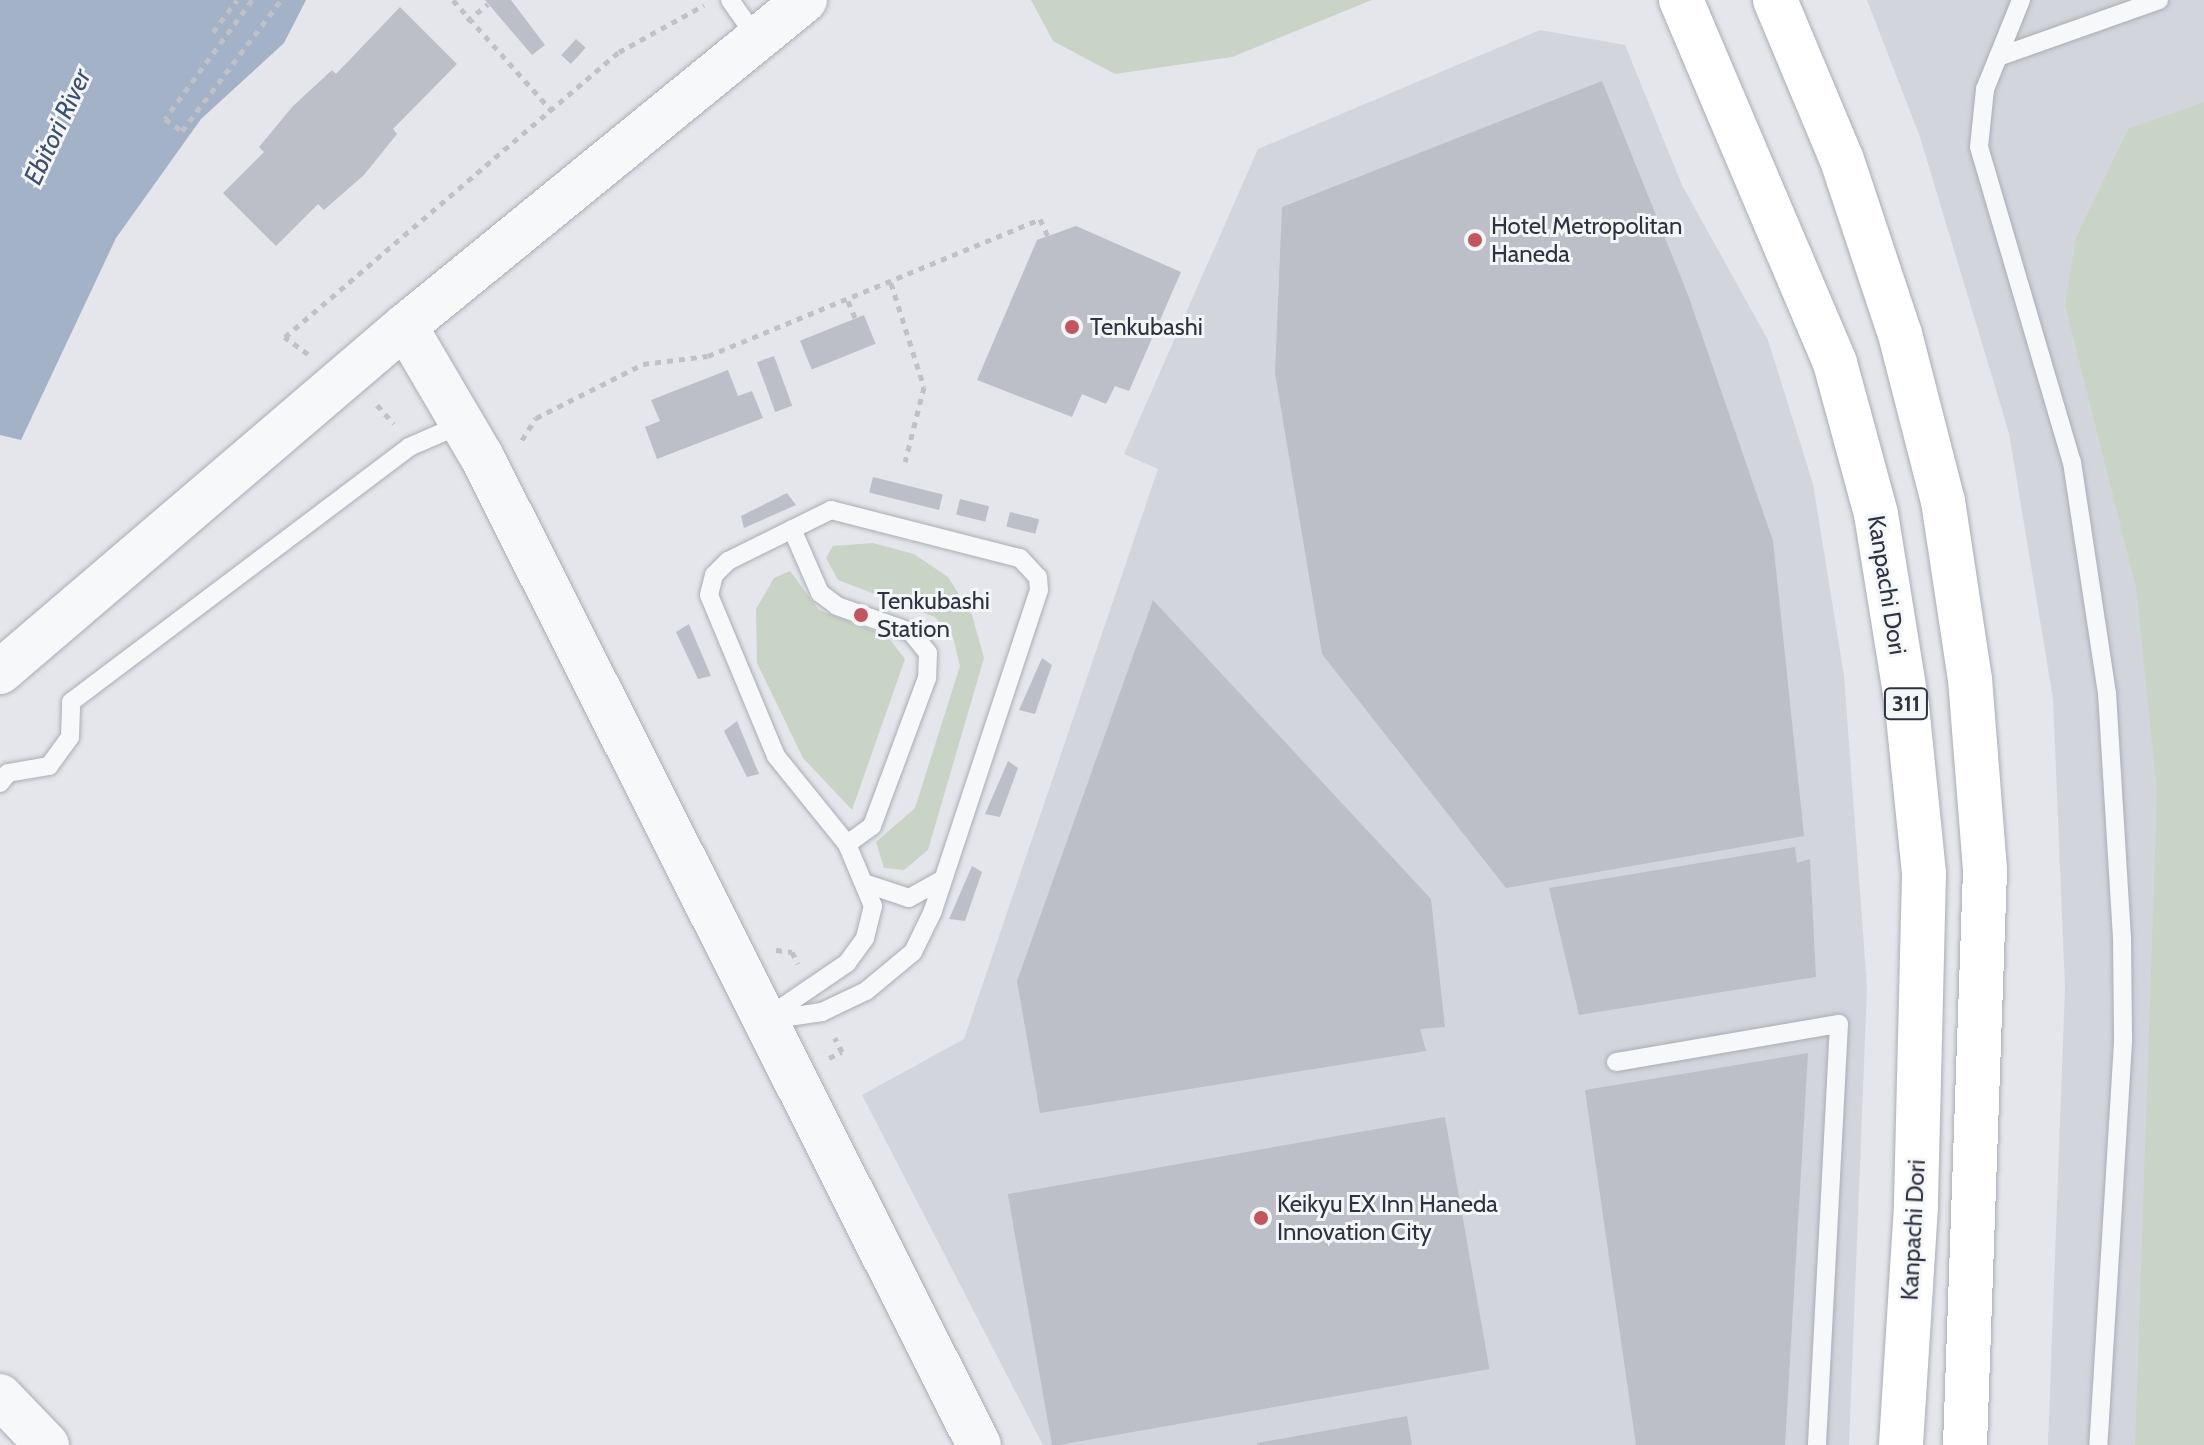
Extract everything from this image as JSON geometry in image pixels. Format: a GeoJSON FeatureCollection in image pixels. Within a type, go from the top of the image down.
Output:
{"type":"FeatureCollection","features":[{"type":"Feature","properties":{"kind":"main road","name":"Kanpachi Dori"},"geometry":{"type":"LineString","coordinates":[[1681,0],[1835,363],[1876,514],[1907,706],[1924,874],[1916,1206],[1901,1445]]}},
{"type":"Feature","properties":{"kind":"main road"},"geometry":{"type":"LineString","coordinates":[[1775,0],[1842,160],[1900,334],[1943,501],[1970,679],[1985,870],[1965,1445]]}},
{"type":"Feature","properties":{"kind":"street"},"geometry":{"type":"LineString","coordinates":[[0,672],[405,326],[805,0]]}},
{"type":"Feature","properties":{"kind":"street"},"geometry":{"type":"LineString","coordinates":[[405,326],[464,423],[762,1021],[979,1445]]}},
{"type":"Feature","properties":{"kind":"street"},"geometry":{"type":"LineString","coordinates":[[0,1396],[47,1445]]}},
{"type":"Feature","properties":{"kind":"lane"},"geometry":{"type":"LineString","coordinates":[[730,0],[758,40]]}},
{"type":"Feature","properties":{"kind":"lane"},"geometry":{"type":"LineString","coordinates":[[2021,0],[1998,57],[1978,121],[1979,147],[2072,462],[2107,693],[2123,1042],[2098,1445]]}},
{"type":"Feature","properties":{"kind":"lane"},"geometry":{"type":"LineString","coordinates":[[1998,57],[2159,0]]}},
{"type":"Feature","properties":{"kind":"lane"},"geometry":{"type":"LineString","coordinates":[[0,783],[8,773],[49,766],[70,737],[71,702],[409,447],[464,423]]}},
{"type":"Feature","properties":{"kind":"lane"},"geometry":{"type":"LineString","coordinates":[[831,510],[1020,558],[1038,577],[922,937],[897,968],[822,1012],[762,1021],[847,963],[872,921],[867,884],[847,844],[776,756],[709,595],[714,575],[728,561],[831,510]]}},
{"type":"Feature","properties":{"kind":"lane"},"geometry":{"type":"LineString","coordinates":[[792,529],[820,593],[837,606],[911,632],[928,653],[927,678],[872,826],[847,844]]}},
{"type":"Feature","properties":{"kind":"lane"},"geometry":{"type":"LineString","coordinates":[[867,884],[909,898],[942,880]]}},
{"type":"Feature","properties":{"kind":"lane"},"geometry":{"type":"LineString","coordinates":[[1616,1062],[1839,1024],[1817,1445]]}},
{"type":"Feature","properties":{"kind":"path"},"geometry":{"type":"LineString","coordinates":[[213,32],[237,0]]}},
{"type":"Feature","properties":{"kind":"path"},"geometry":{"type":"LineString","coordinates":[[252,0],[165,119],[182,131],[281,0]]}},
{"type":"Feature","properties":{"kind":"path"},"geometry":{"type":"LineString","coordinates":[[453,0],[467,21],[552,111]]}},
{"type":"Feature","properties":{"kind":"path"},"geometry":{"type":"LineString","coordinates":[[322,364],[285,337],[619,52],[712,0]]}},
{"type":"Feature","properties":{"kind":"path"},"geometry":{"type":"LineString","coordinates":[[467,21],[488,4]]}},
{"type":"Feature","properties":{"kind":"path"},"geometry":{"type":"LineString","coordinates":[[522,440],[536,418],[643,364],[708,356],[848,301],[1040,219],[1048,236]]}},
{"type":"Feature","properties":{"kind":"path"},"geometry":{"type":"LineString","coordinates":[[891,283],[924,387],[905,462]]}},
{"type":"Feature","properties":{"kind":"path"},"geometry":{"type":"LineString","coordinates":[[848,301],[856,320]]}},
{"type":"Feature","properties":{"kind":"path"},"geometry":{"type":"LineString","coordinates":[[371,400],[409,447]]}},
{"type":"Feature","properties":{"kind":"path"},"geometry":{"type":"LineString","coordinates":[[766,940],[792,952],[797,963]]}},
{"type":"Feature","properties":{"kind":"shaded area"},"geometry":{"type":"Polygon","coordinates":[[[1867,0],[2204,0],[2204,1445],[2048,1445],[2065,988],[2053,699],[2009,433],[1920,137],[1867,0]]]}},
{"type":"Feature","properties":{"kind":"shaded area"},"geometry":{"type":"Polygon","coordinates":[[[1540,30],[1625,45],[1682,185],[1768,340],[1813,484],[1844,676],[1867,987],[1849,1445],[1043,1445],[862,1095],[964,1039],[1158,469],[1124,454],[1258,149],[1540,30]]]}},
{"type":"Feature","properties":{"kind":"green space"},"geometry":{"type":"Polygon","coordinates":[[[1031,0],[1372,0],[1232,57],[1115,74],[1053,41],[1031,0]]]}},
{"type":"Feature","properties":{"kind":"green space"},"geometry":{"type":"Polygon","coordinates":[[[2204,102],[2204,1445],[2135,1445],[2157,792],[2136,587],[2065,305],[2076,238],[2128,129],[2204,102]]]}},
{"type":"Feature","properties":{"kind":"green space"},"geometry":{"type":"Polygon","coordinates":[[[873,543],[914,554],[948,577],[972,615],[984,658],[928,850],[904,870],[884,868],[876,842],[915,808],[960,666],[953,637],[935,617],[838,580],[826,558],[833,546],[873,543]]]}},
{"type":"Feature","properties":{"kind":"green space"},"geometry":{"type":"Polygon","coordinates":[[[790,571],[819,610],[887,636],[905,659],[852,810],[803,758],[757,663],[756,609],[774,578],[790,571]]]}},
{"type":"Feature","properties":{"kind":"water","name":"Ebitori River"},"geometry":{"type":"Polygon","coordinates":[[[0,0],[306,0],[284,43],[201,119],[116,238],[21,440],[0,435],[0,0]]]}},
{"type":"Feature","properties":{"kind":"building"},"geometry":{"type":"Polygon","coordinates":[[[485,0],[511,0],[545,45],[532,55],[485,0]]]}},
{"type":"Feature","properties":{"kind":"building"},"geometry":{"type":"Polygon","coordinates":[[[400,7],[457,64],[393,129],[397,134],[364,175],[324,210],[318,204],[276,246],[223,193],[264,152],[259,147],[293,106],[332,70],[336,74],[400,7]]]}},
{"type":"Feature","properties":{"kind":"building"},"geometry":{"type":"Polygon","coordinates":[[[576,39],[586,48],[571,64],[561,55],[576,39]]]}},
{"type":"Feature","properties":{"kind":"building"},"geometry":{"type":"Polygon","coordinates":[[[1602,81],[1688,295],[1773,541],[1804,836],[1506,888],[1322,654],[1275,373],[1282,207],[1602,81]]]}},
{"type":"Feature","properties":{"kind":"building","name":"Tenkubashi"},"geometry":{"type":"Polygon","coordinates":[[[1076,226],[1181,272],[1129,391],[1115,386],[1106,404],[1082,394],[1072,417],[977,380],[1037,240],[1076,226]]]}},
{"type":"Feature","properties":{"kind":"building"},"geometry":{"type":"Polygon","coordinates":[[[864,315],[876,344],[812,370],[800,341],[864,315]]]}},
{"type":"Feature","properties":{"kind":"building"},"geometry":{"type":"Polygon","coordinates":[[[774,356],[792,406],[775,412],[757,362],[774,356]]]}},
{"type":"Feature","properties":{"kind":"building"},"geometry":{"type":"Polygon","coordinates":[[[728,370],[738,396],[752,391],[763,418],[657,459],[645,427],[660,421],[651,400],[728,370]]]}},
{"type":"Feature","properties":{"kind":"building"},"geometry":{"type":"Polygon","coordinates":[[[873,477],[943,494],[939,510],[869,493],[873,477]]]}},
{"type":"Feature","properties":{"kind":"building"},"geometry":{"type":"Polygon","coordinates":[[[787,493],[796,505],[744,528],[741,516],[787,493]]]}},
{"type":"Feature","properties":{"kind":"building"},"geometry":{"type":"Polygon","coordinates":[[[960,499],[989,506],[985,522],[956,515],[960,499]]]}},
{"type":"Feature","properties":{"kind":"building"},"geometry":{"type":"Polygon","coordinates":[[[1010,512],[1039,519],[1035,534],[1006,527],[1010,512]]]}},
{"type":"Feature","properties":{"kind":"building"},"geometry":{"type":"Polygon","coordinates":[[[1153,600],[1431,899],[1445,1027],[1420,1029],[1426,1051],[1040,1113],[1017,981],[1153,600]]]}},
{"type":"Feature","properties":{"kind":"building"},"geometry":{"type":"Polygon","coordinates":[[[689,624],[711,676],[698,679],[676,632],[689,624]]]}},
{"type":"Feature","properties":{"kind":"building"},"geometry":{"type":"Polygon","coordinates":[[[1042,658],[1052,665],[1035,714],[1019,710],[1042,658]]]}},
{"type":"Feature","properties":{"kind":"building"},"geometry":{"type":"Polygon","coordinates":[[[737,721],[759,774],[747,777],[724,731],[737,721]]]}},
{"type":"Feature","properties":{"kind":"building"},"geometry":{"type":"Polygon","coordinates":[[[1008,761],[1018,768],[1000,817],[985,814],[1008,761]]]}},
{"type":"Feature","properties":{"kind":"building"},"geometry":{"type":"Polygon","coordinates":[[[1795,847],[1797,863],[1810,859],[1816,977],[1579,1015],[1549,888],[1795,847]]]}},
{"type":"Feature","properties":{"kind":"building"},"geometry":{"type":"Polygon","coordinates":[[[972,866],[982,872],[965,921],[949,919],[972,866]]]}},
{"type":"Feature","properties":{"kind":"building"},"geometry":{"type":"Polygon","coordinates":[[[1808,1053],[1785,1445],[1636,1445],[1585,1090],[1808,1053]]]}},
{"type":"Feature","properties":{"kind":"building"},"geometry":{"type":"Polygon","coordinates":[[[1445,1117],[1489,1369],[1052,1445],[1008,1194],[1445,1117]]]}},
{"type":"Feature","properties":{"kind":"building"},"geometry":{"type":"Polygon","coordinates":[[[1407,1416],[1412,1445],[1257,1445],[1257,1443],[1407,1416]]]}},
{"type":"Feature","properties":{"kind":"place","name":"Hotel Metropolitan Haneda"},"geometry":{"type":"Point","coordinates":[1475,240]}},
{"type":"Feature","properties":{"kind":"place","name":"Tenkubashi"},"geometry":{"type":"Point","coordinates":[1072,327]}},
{"type":"Feature","properties":{"kind":"place","name":"Tenkubashi Station"},"geometry":{"type":"Point","coordinates":[861,615]}},
{"type":"Feature","properties":{"kind":"place","name":"Keikyu EX Inn Haneda Innovation City"},"geometry":{"type":"Point","coordinates":[1261,1218]}}]}
